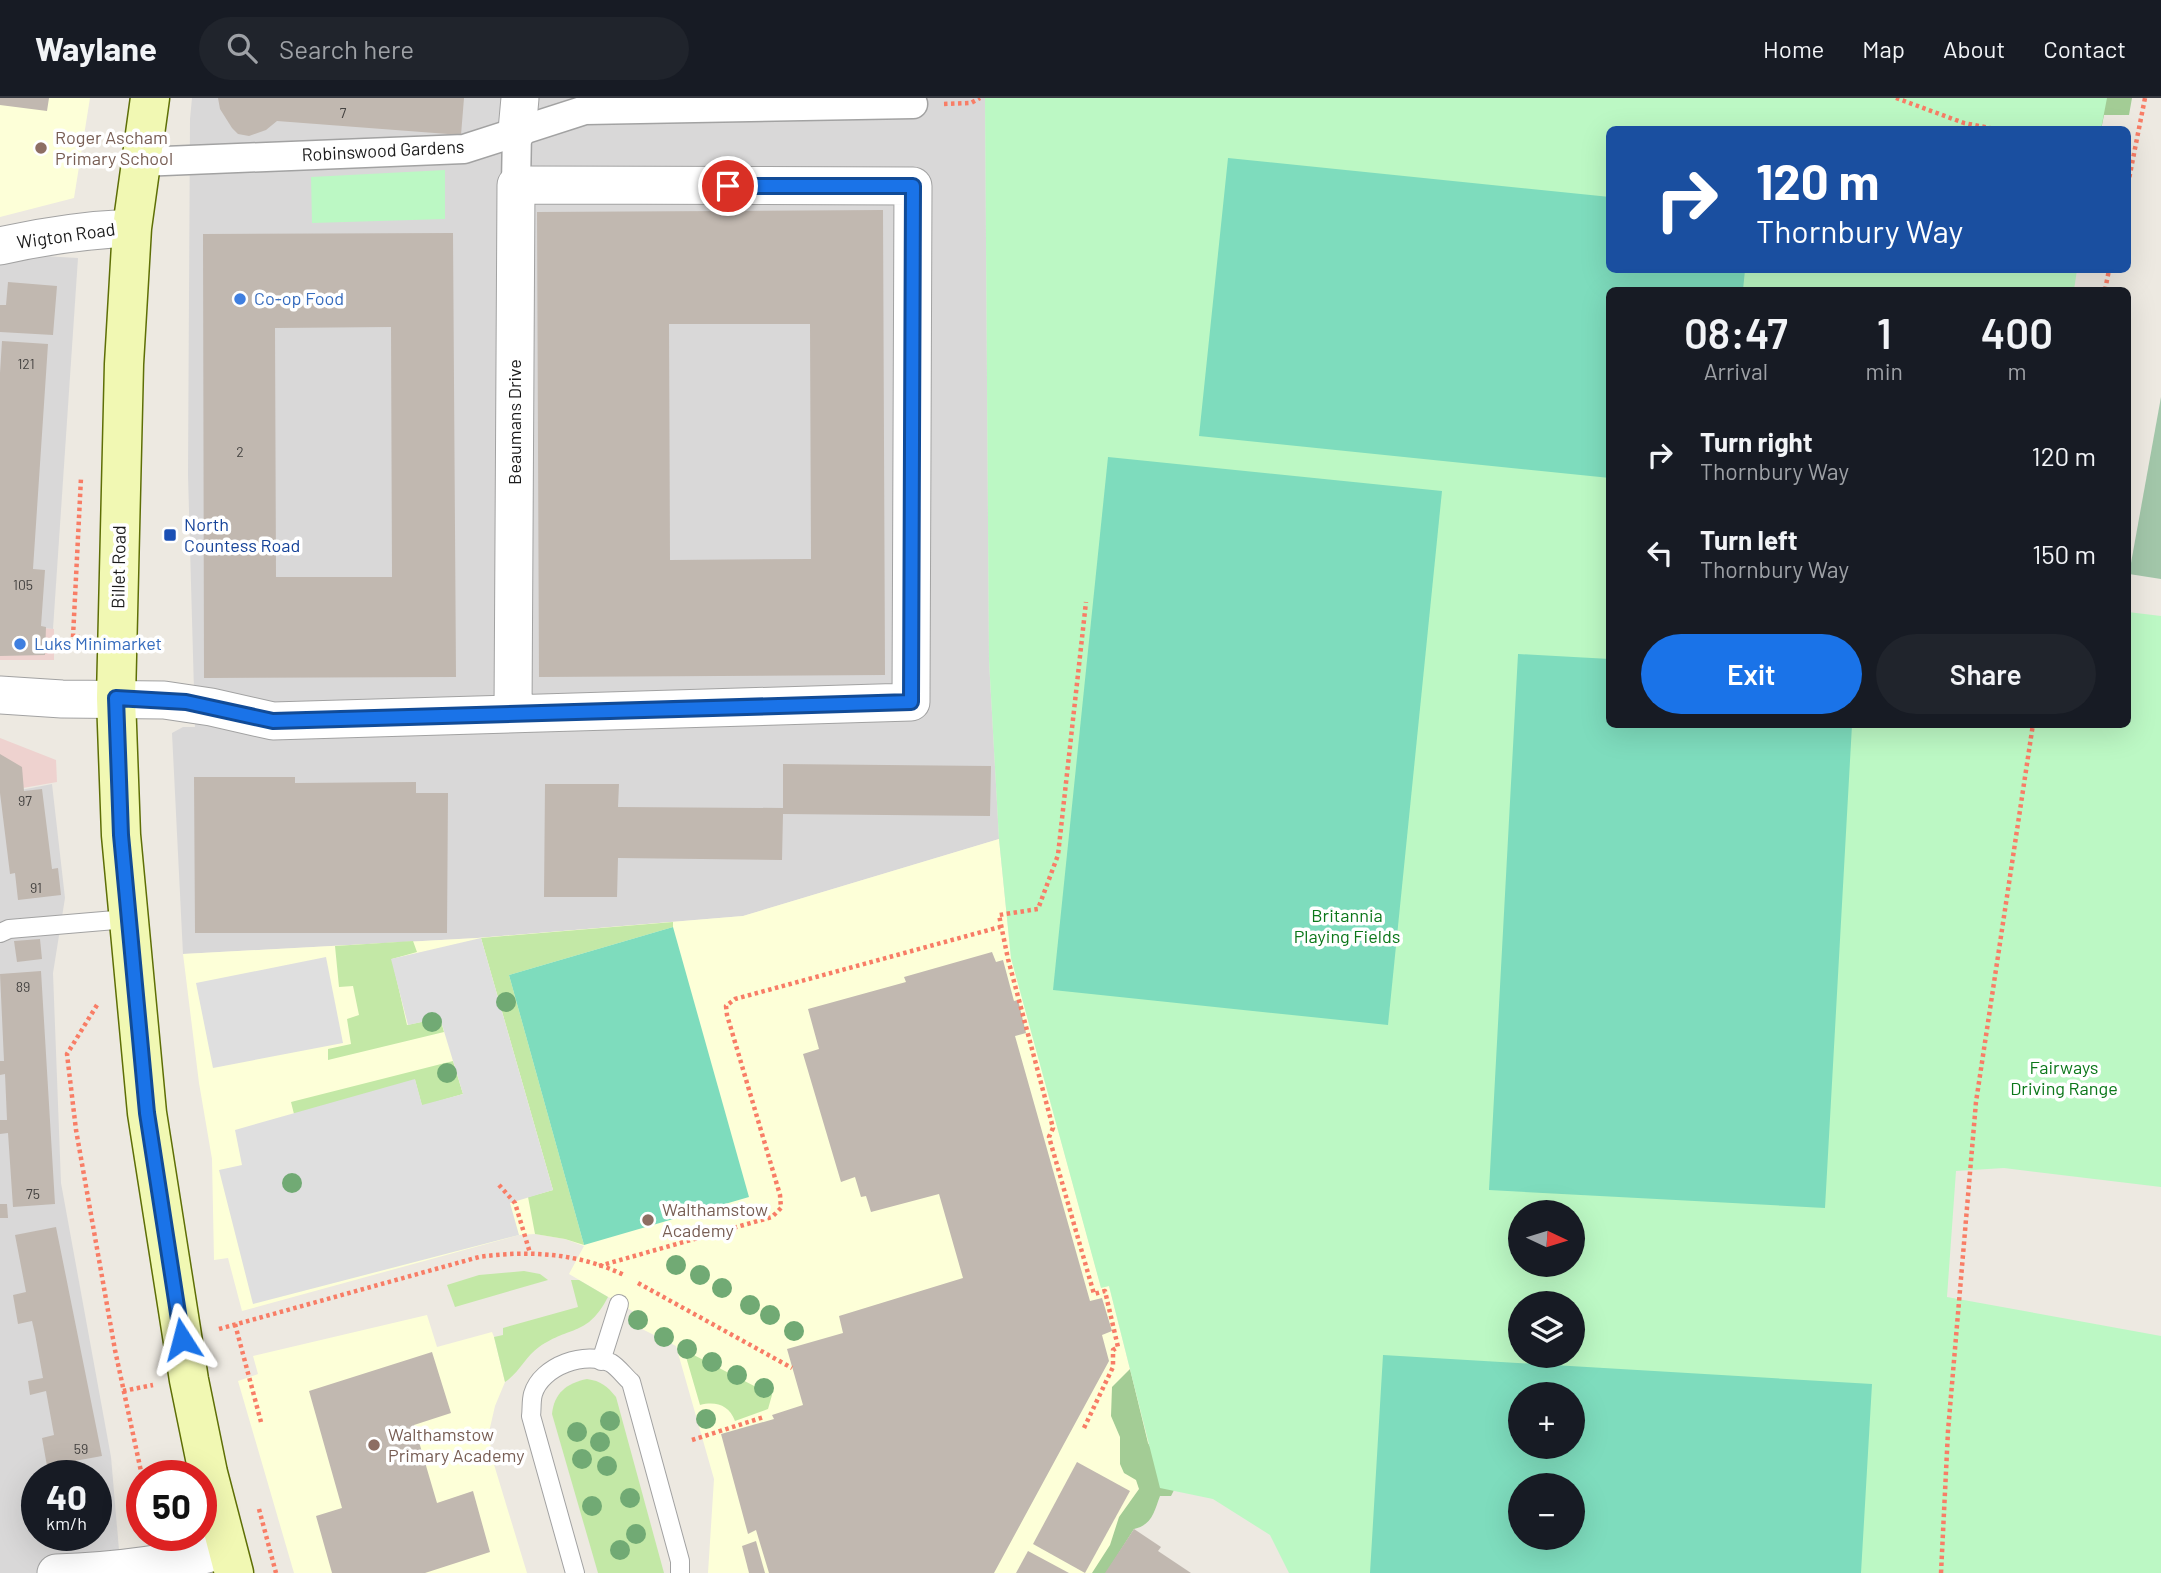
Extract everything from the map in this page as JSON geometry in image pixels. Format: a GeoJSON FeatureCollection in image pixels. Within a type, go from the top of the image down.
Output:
{"type":"FeatureCollection","features":[{"type":"Feature","properties":{"kind":"main road","name":"Billet Road"},"geometry":{"type":"LineString","coordinates":[[150,98],[132,229],[124,364],[116,698],[121,835],[147,1113],[180,1326],[208,1473],[230,1561]]}},
{"type":"Feature","properties":{"kind":"street","name":"Robinswood Gardens"},"geometry":{"type":"LineString","coordinates":[[140,162],[464,149],[518,115],[585,110],[913,104]]}},
{"type":"Feature","properties":{"kind":"street","name":"Beaumans Drive"},"geometry":{"type":"LineString","coordinates":[[513,713],[518,115]]}},
{"type":"Feature","properties":{"kind":"street"},"geometry":{"type":"LineString","coordinates":[[0,695],[186,702],[273,721],[911,702],[913,186],[516,185]]}},
{"type":"Feature","properties":{"kind":"street","name":"Wigton Road"},"geometry":{"type":"LineString","coordinates":[[0,246],[54,234],[132,229]]}},
{"type":"Feature","properties":{"kind":"street"},"geometry":{"type":"LineString","coordinates":[[56,1573],[91,1572],[172,1561],[230,1561]]}},
{"type":"Feature","properties":{"kind":"lane"},"geometry":{"type":"LineString","coordinates":[[0,933],[9,929],[127,919]]}},
{"type":"Feature","properties":{"kind":"lane"},"geometry":{"type":"LineString","coordinates":[[601,1361],[619,1304]]}},
{"type":"Feature","properties":{"kind":"lane"},"geometry":{"type":"LineString","coordinates":[[575,1573],[531,1416],[533,1393],[545,1375],[566,1363],[590,1357],[612,1363],[631,1382],[680,1561],[680,1573]]}},
{"type":"Feature","properties":{"kind":"path"},"geometry":{"type":"LineString","coordinates":[[1896,98],[1979,126]]}},
{"type":"Feature","properties":{"kind":"path"},"geometry":{"type":"LineString","coordinates":[[2131,170],[2146,98]]}},
{"type":"Feature","properties":{"kind":"path"},"geometry":{"type":"LineString","coordinates":[[2131,151],[2135,152]]}},
{"type":"Feature","properties":{"kind":"path"},"geometry":{"type":"LineString","coordinates":[[1084,1429],[1113,1367],[1113,1350],[1118,1347],[1105,1291],[1094,1294],[1049,1137],[1053,1128],[999,915],[1038,909],[1058,855],[1086,602]]}},
{"type":"Feature","properties":{"kind":"path"},"geometry":{"type":"LineString","coordinates":[[1941,1573],[1948,1431],[1976,1102],[2032,728]]}},
{"type":"Feature","properties":{"kind":"path"},"geometry":{"type":"LineString","coordinates":[[598,1266],[772,1217],[781,1208],[780,1195],[726,1006],[735,999],[1000,927]]}},
{"type":"Feature","properties":{"kind":"path"},"geometry":{"type":"LineString","coordinates":[[96,995],[97,1007],[67,1054],[76,1130],[115,1350],[138,1460]]}},
{"type":"Feature","properties":{"kind":"path"},"geometry":{"type":"LineString","coordinates":[[499,1185],[515,1203],[530,1253]]}},
{"type":"Feature","properties":{"kind":"path"},"geometry":{"type":"LineString","coordinates":[[215,1330],[479,1257],[514,1252],[530,1253],[554,1255],[598,1266],[629,1278],[792,1368]]}},
{"type":"Feature","properties":{"kind":"path"},"geometry":{"type":"LineString","coordinates":[[235,1324],[261,1422]]}},
{"type":"Feature","properties":{"kind":"path"},"geometry":{"type":"LineString","coordinates":[[123,1391],[156,1385]]}},
{"type":"Feature","properties":{"kind":"path"},"geometry":{"type":"LineString","coordinates":[[692,1440],[764,1417]]}},
{"type":"Feature","properties":{"kind":"path"},"geometry":{"type":"LineString","coordinates":[[257,1500],[276,1573]]}},
{"type":"Feature","properties":{"kind":"shaded area","name":"Roger Ascham Primary School"},"geometry":{"type":"Polygon","coordinates":[[[0,98],[90,98],[74,198],[0,217],[0,98]]]}},
{"type":"Feature","properties":{"kind":"shaded area"},"geometry":{"type":"Polygon","coordinates":[[[192,98],[985,98],[989,660],[999,839],[743,916],[477,938],[183,954],[172,733],[183,727],[195,727],[188,475],[192,98]]]}},
{"type":"Feature","properties":{"kind":"shaded area"},"geometry":{"type":"Polygon","coordinates":[[[43,256],[78,258],[53,629],[0,624],[0,264],[43,256]]]}},
{"type":"Feature","properties":{"kind":"shaded area"},"geometry":{"type":"Polygon","coordinates":[[[2161,397],[2161,579],[2131,574],[2161,397]]]}},
{"type":"Feature","properties":{"kind":"shaded area"},"geometry":{"type":"Polygon","coordinates":[[[0,625],[54,629],[54,660],[0,660],[0,625]]]}},
{"type":"Feature","properties":{"kind":"shaded area"},"geometry":{"type":"Polygon","coordinates":[[[0,738],[56,760],[57,782],[0,792],[0,738]]]}},
{"type":"Feature","properties":{"kind":"shaded area"},"geometry":{"type":"Polygon","coordinates":[[[52,784],[65,898],[53,973],[61,1183],[111,1460],[21,1460],[21,1551],[112,1551],[112,1469],[121,1573],[0,1573],[0,794],[52,784]]]}},
{"type":"Feature","properties":{"kind":"shaded area","name":"Walthamstow Academy"},"geometry":{"type":"Polygon","coordinates":[[[999,839],[1011,958],[1101,1287],[1109,1286],[1160,1488],[1106,1573],[708,1573],[714,1479],[676,1346],[630,1323],[634,1312],[569,1274],[584,1246],[565,1239],[535,1234],[519,1235],[242,1311],[228,1258],[214,1260],[212,1159],[199,1083],[183,954],[477,938],[743,916],[999,839]]]}},
{"type":"Feature","properties":{"kind":"shaded area"},"geometry":{"type":"Polygon","coordinates":[[[481,938],[553,1190],[510,1203],[519,1235],[253,1304],[219,1170],[242,1165],[235,1130],[415,1079],[422,1105],[463,1094],[440,1018],[408,1025],[391,959],[481,938]]]}},
{"type":"Feature","properties":{"kind":"shaded area"},"geometry":{"type":"Polygon","coordinates":[[[326,957],[343,1043],[213,1068],[196,983],[326,957]]]}},
{"type":"Feature","properties":{"kind":"shaded area","name":"Walthamstow Primary Academy"},"geometry":{"type":"Polygon","coordinates":[[[427,1315],[437,1347],[492,1332],[494,1337],[505,1382],[495,1406],[489,1432],[492,1458],[527,1573],[294,1573],[238,1381],[258,1374],[253,1356],[427,1315]]]}},
{"type":"Feature","properties":{"kind":"green space","name":"Britannia Playing Fields"},"geometry":{"type":"Polygon","coordinates":[[[985,98],[2107,98],[2102,126],[1606,126],[1606,273],[2077,273],[2074,287],[1606,287],[1606,728],[2131,728],[2131,612],[2161,616],[2161,1187],[2004,1168],[1956,1171],[1947,1297],[2161,1336],[2161,1573],[1289,1573],[1270,1535],[1213,1499],[1160,1488],[1109,1286],[1101,1288],[1011,958],[999,839],[989,660],[985,98]]]}},
{"type":"Feature","properties":{"kind":"green space"},"geometry":{"type":"Polygon","coordinates":[[[2018,98],[2132,98],[2129,115],[2104,115],[2102,126],[2091,126],[2018,98]]]}},
{"type":"Feature","properties":{"kind":"green space"},"geometry":{"type":"Polygon","coordinates":[[[1228,158],[1606,197],[1606,273],[1745,273],[1743,287],[1606,287],[1606,478],[1199,436],[1228,158]]]}},
{"type":"Feature","properties":{"kind":"green space"},"geometry":{"type":"Polygon","coordinates":[[[445,170],[445,219],[312,223],[311,177],[445,170]]]}},
{"type":"Feature","properties":{"kind":"green space"},"geometry":{"type":"Polygon","coordinates":[[[1108,457],[1442,491],[1388,1025],[1053,990],[1108,457]]]}},
{"type":"Feature","properties":{"kind":"green space"},"geometry":{"type":"Polygon","coordinates":[[[1518,654],[1606,659],[1606,728],[1852,728],[1825,1208],[1489,1190],[1518,654]]]}},
{"type":"Feature","properties":{"kind":"green space"},"geometry":{"type":"Polygon","coordinates":[[[673,922],[673,927],[509,975],[584,1245],[535,1234],[528,1197],[553,1190],[481,938],[673,922]]]}},
{"type":"Feature","properties":{"kind":"green space"},"geometry":{"type":"Polygon","coordinates":[[[673,927],[749,1197],[584,1245],[509,975],[673,927]]]}},
{"type":"Feature","properties":{"kind":"green space"},"geometry":{"type":"Polygon","coordinates":[[[413,941],[417,952],[392,959],[407,1025],[440,1018],[444,1032],[328,1060],[328,1049],[351,1044],[347,1019],[359,1015],[353,986],[339,987],[335,946],[413,941]]]}},
{"type":"Feature","properties":{"kind":"green space"},"geometry":{"type":"Polygon","coordinates":[[[453,1061],[463,1094],[422,1106],[415,1080],[294,1114],[291,1102],[453,1061]]]}},
{"type":"Feature","properties":{"kind":"green space"},"geometry":{"type":"Polygon","coordinates":[[[524,1271],[540,1274],[548,1280],[455,1307],[447,1285],[479,1275],[524,1271]]]}},
{"type":"Feature","properties":{"kind":"green space"},"geometry":{"type":"Polygon","coordinates":[[[571,1280],[579,1280],[608,1297],[593,1319],[539,1347],[505,1382],[494,1337],[503,1335],[503,1328],[578,1307],[571,1280]]]}},
{"type":"Feature","properties":{"kind":"green space"},"geometry":{"type":"Polygon","coordinates":[[[684,1350],[772,1395],[768,1409],[735,1421],[726,1408],[711,1404],[700,1405],[684,1350]]]}},
{"type":"Feature","properties":{"kind":"green space"},"geometry":{"type":"Polygon","coordinates":[[[1383,1355],[1508,1362],[1508,1368],[1585,1367],[1872,1384],[1861,1573],[1370,1573],[1383,1355]]]}},
{"type":"Feature","properties":{"kind":"green space"},"geometry":{"type":"Polygon","coordinates":[[[1130,1369],[1148,1443],[1174,1490],[1171,1496],[1160,1496],[1152,1517],[1134,1529],[1106,1573],[1092,1573],[1110,1545],[1119,1517],[1139,1489],[1136,1480],[1124,1473],[1120,1464],[1120,1437],[1111,1416],[1112,1387],[1130,1369]]]}},
{"type":"Feature","properties":{"kind":"green space"},"geometry":{"type":"Polygon","coordinates":[[[587,1379],[603,1385],[616,1397],[664,1573],[598,1573],[552,1414],[556,1400],[563,1390],[573,1383],[587,1379]]]}},
{"type":"Feature","properties":{"kind":"building"},"geometry":{"type":"Polygon","coordinates":[[[0,98],[49,98],[47,111],[0,105],[0,98]]]}},
{"type":"Feature","properties":{"kind":"building"},"geometry":{"type":"Polygon","coordinates":[[[218,98],[464,98],[461,135],[277,121],[266,130],[249,136],[238,134],[232,128],[220,109],[218,98]]]}},
{"type":"Feature","properties":{"kind":"building"},"geometry":{"type":"Polygon","coordinates":[[[883,210],[885,675],[539,677],[537,212],[883,210]],[[669,324],[670,560],[811,559],[810,324],[669,324]]]}},
{"type":"Feature","properties":{"kind":"building"},"geometry":{"type":"Polygon","coordinates":[[[453,233],[456,677],[204,678],[203,234],[453,233]],[[391,327],[275,328],[276,577],[392,577],[391,327]]]}},
{"type":"Feature","properties":{"kind":"building"},"geometry":{"type":"Polygon","coordinates":[[[8,282],[57,286],[53,335],[0,332],[0,305],[6,305],[8,282]]]}},
{"type":"Feature","properties":{"kind":"building"},"geometry":{"type":"Polygon","coordinates":[[[2,341],[48,344],[33,569],[45,570],[41,626],[46,627],[45,655],[0,656],[2,341]]]}},
{"type":"Feature","properties":{"kind":"building"},"geometry":{"type":"Polygon","coordinates":[[[0,754],[22,767],[24,791],[42,789],[52,869],[58,868],[61,895],[18,900],[15,873],[10,874],[0,793],[0,754]]]}},
{"type":"Feature","properties":{"kind":"building"},"geometry":{"type":"Polygon","coordinates":[[[783,764],[991,766],[990,816],[783,814],[782,860],[618,858],[617,897],[544,897],[545,784],[619,784],[618,807],[783,808],[783,764]]]}},
{"type":"Feature","properties":{"kind":"building"},"geometry":{"type":"Polygon","coordinates":[[[194,777],[295,777],[295,783],[416,782],[416,793],[448,793],[447,933],[195,933],[194,777]]]}},
{"type":"Feature","properties":{"kind":"building"},"geometry":{"type":"Polygon","coordinates":[[[40,939],[42,959],[17,962],[14,941],[40,939]]]}},
{"type":"Feature","properties":{"kind":"building"},"geometry":{"type":"Polygon","coordinates":[[[992,952],[996,962],[1003,960],[1014,1001],[1018,1000],[1026,1033],[1015,1036],[1090,1301],[1102,1298],[1112,1331],[1102,1335],[1109,1361],[994,1573],[769,1573],[756,1530],[748,1534],[721,1434],[774,1419],[772,1415],[803,1405],[787,1349],[843,1333],[839,1316],[963,1278],[939,1194],[871,1212],[866,1196],[861,1197],[855,1177],[841,1182],[803,1054],[819,1049],[808,1009],[906,982],[904,977],[992,952]]]}},
{"type":"Feature","properties":{"kind":"building"},"geometry":{"type":"Polygon","coordinates":[[[41,971],[55,1204],[13,1207],[8,1133],[0,1134],[0,1120],[7,1120],[5,1074],[0,1075],[0,1061],[4,1061],[0,974],[41,971]]]}},
{"type":"Feature","properties":{"kind":"building"},"geometry":{"type":"Polygon","coordinates":[[[0,1204],[7,1204],[8,1218],[0,1218],[0,1204]]]}},
{"type":"Feature","properties":{"kind":"building"},"geometry":{"type":"Polygon","coordinates":[[[56,1227],[102,1456],[80,1460],[46,1460],[42,1438],[54,1435],[46,1391],[30,1395],[28,1381],[43,1378],[32,1321],[18,1324],[13,1295],[26,1292],[15,1235],[56,1227]]]}},
{"type":"Feature","properties":{"kind":"building","name":"Walthamstow Primary Academy"},"geometry":{"type":"Polygon","coordinates":[[[432,1352],[451,1413],[414,1425],[437,1503],[473,1491],[490,1552],[425,1573],[332,1573],[316,1516],[342,1508],[309,1391],[432,1352]]]}},
{"type":"Feature","properties":{"kind":"building"},"geometry":{"type":"Polygon","coordinates":[[[1077,1462],[1130,1491],[1085,1573],[1033,1544],[1077,1462]]]}},
{"type":"Feature","properties":{"kind":"building"},"geometry":{"type":"Polygon","coordinates":[[[1134,1529],[1161,1547],[1158,1551],[1191,1573],[1105,1573],[1134,1529]]]}},
{"type":"Feature","properties":{"kind":"building"},"geometry":{"type":"Polygon","coordinates":[[[756,1541],[765,1573],[749,1573],[742,1546],[756,1541]]]}},
{"type":"Feature","properties":{"kind":"building"},"geometry":{"type":"Polygon","coordinates":[[[1028,1551],[1069,1573],[1016,1573],[1028,1551]]]}},
{"type":"Feature","properties":{"kind":"place","name":"Roger Ascham Primary School"},"geometry":{"type":"Point","coordinates":[41,148]}},
{"type":"Feature","properties":{"kind":"place","name":"Co-op Food"},"geometry":{"type":"Point","coordinates":[240,299]}},
{"type":"Feature","properties":{"kind":"place","name":"North Countess Road"},"geometry":{"type":"Point","coordinates":[170,535]}},
{"type":"Feature","properties":{"kind":"place","name":"Luks Minimarket"},"geometry":{"type":"Point","coordinates":[20,644]}},
{"type":"Feature","properties":{"kind":"place","name":"Walthamstow Academy"},"geometry":{"type":"Point","coordinates":[648,1220]}},
{"type":"Feature","properties":{"kind":"place","name":"Walthamstow Primary Academy"},"geometry":{"type":"Point","coordinates":[374,1445]}},
{"type":"Feature","properties":{"kind":"route"},"geometry":{"type":"LineString","coordinates":[[182,1339],[147,1113],[127,919],[116,698],[186,702],[273,721],[911,702],[913,186],[728,186]]}},
{"type":"Feature","properties":{"kind":"park label","name":"Fairways Driving Range"},"geometry":{"type":"Point","coordinates":[2064,1078]}}]}
